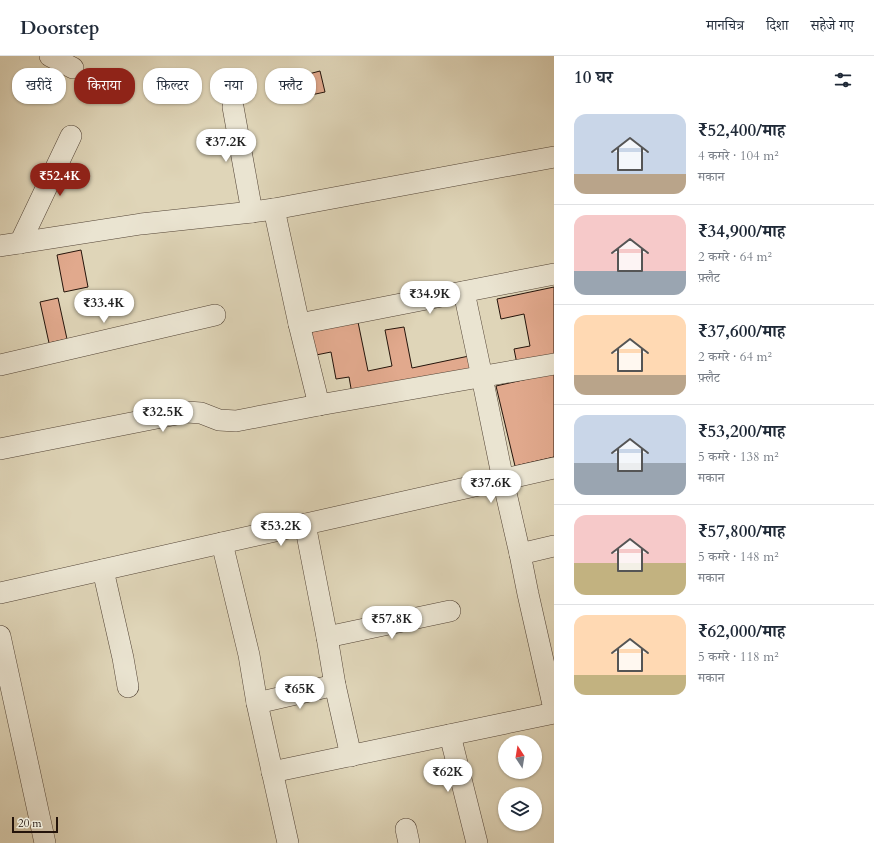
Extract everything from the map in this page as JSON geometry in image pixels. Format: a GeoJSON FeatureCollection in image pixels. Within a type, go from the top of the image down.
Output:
{"type":"FeatureCollection","features":[{"type":"Feature","properties":{"kind":"street"},"geometry":{"type":"LineString","coordinates":[[50,56],[73,68]]}},
{"type":"Feature","properties":{"kind":"street"},"geometry":{"type":"LineString","coordinates":[[233,107],[252,212]]}},
{"type":"Feature","properties":{"kind":"street"},"geometry":{"type":"LineString","coordinates":[[10,244],[71,136]]}},
{"type":"Feature","properties":{"kind":"street"},"geometry":{"type":"LineString","coordinates":[[10,244],[141,224],[274,209],[554,157]]}},
{"type":"Feature","properties":{"kind":"street"},"geometry":{"type":"LineString","coordinates":[[274,209],[299,324],[319,405]]}},
{"type":"Feature","properties":{"kind":"street"},"geometry":{"type":"LineString","coordinates":[[299,324],[554,274]]}},
{"type":"Feature","properties":{"kind":"street"},"geometry":{"type":"LineString","coordinates":[[464,292],[502,480],[554,709]]}},
{"type":"Feature","properties":{"kind":"street"},"geometry":{"type":"LineString","coordinates":[[0,365],[215,315]]}},
{"type":"Feature","properties":{"kind":"street"},"geometry":{"type":"LineString","coordinates":[[0,449],[188,412],[201,413],[219,420],[236,421],[554,364]]}},
{"type":"Feature","properties":{"kind":"street"},"geometry":{"type":"LineString","coordinates":[[0,593],[554,468]]}},
{"type":"Feature","properties":{"kind":"street"},"geometry":{"type":"LineString","coordinates":[[305,524],[335,685],[351,756]]}},
{"type":"Feature","properties":{"kind":"street"},"geometry":{"type":"LineString","coordinates":[[222,543],[249,655],[257,703],[288,843]]}},
{"type":"Feature","properties":{"kind":"street"},"geometry":{"type":"LineString","coordinates":[[520,554],[554,546]]}},
{"type":"Feature","properties":{"kind":"street"},"geometry":{"type":"LineString","coordinates":[[103,570],[128,687]]}},
{"type":"Feature","properties":{"kind":"street"},"geometry":{"type":"LineString","coordinates":[[327,637],[450,611]]}},
{"type":"Feature","properties":{"kind":"street"},"geometry":{"type":"LineString","coordinates":[[0,636],[45,843]]}},
{"type":"Feature","properties":{"kind":"street"},"geometry":{"type":"LineString","coordinates":[[257,703],[335,685]]}},
{"type":"Feature","properties":{"kind":"street"},"geometry":{"type":"LineString","coordinates":[[272,772],[554,713]]}},
{"type":"Feature","properties":{"kind":"street"},"geometry":{"type":"LineString","coordinates":[[450,735],[477,843]]}},
{"type":"Feature","properties":{"kind":"building"},"geometry":{"type":"Polygon","coordinates":[[[320,71],[325,92],[316,94],[316,72],[320,71]]]}},
{"type":"Feature","properties":{"kind":"building"},"geometry":{"type":"Polygon","coordinates":[[[81,250],[88,287],[64,292],[57,255],[81,250]]]}},
{"type":"Feature","properties":{"kind":"building"},"geometry":{"type":"Polygon","coordinates":[[[554,287],[554,356],[517,364],[514,349],[530,346],[524,314],[501,319],[497,299],[554,287]]]}},
{"type":"Feature","properties":{"kind":"building"},"geometry":{"type":"Polygon","coordinates":[[[58,298],[67,339],[49,343],[40,302],[58,298]]]}},
{"type":"Feature","properties":{"kind":"building"},"geometry":{"type":"Polygon","coordinates":[[[358,322],[368,371],[392,366],[385,330],[404,327],[412,368],[469,356],[472,369],[352,394],[349,377],[336,379],[331,352],[316,355],[311,332],[358,322]]]}},
{"type":"Feature","properties":{"kind":"building"},"geometry":{"type":"Polygon","coordinates":[[[554,373],[554,457],[515,466],[496,386],[554,373]]]}}]}
